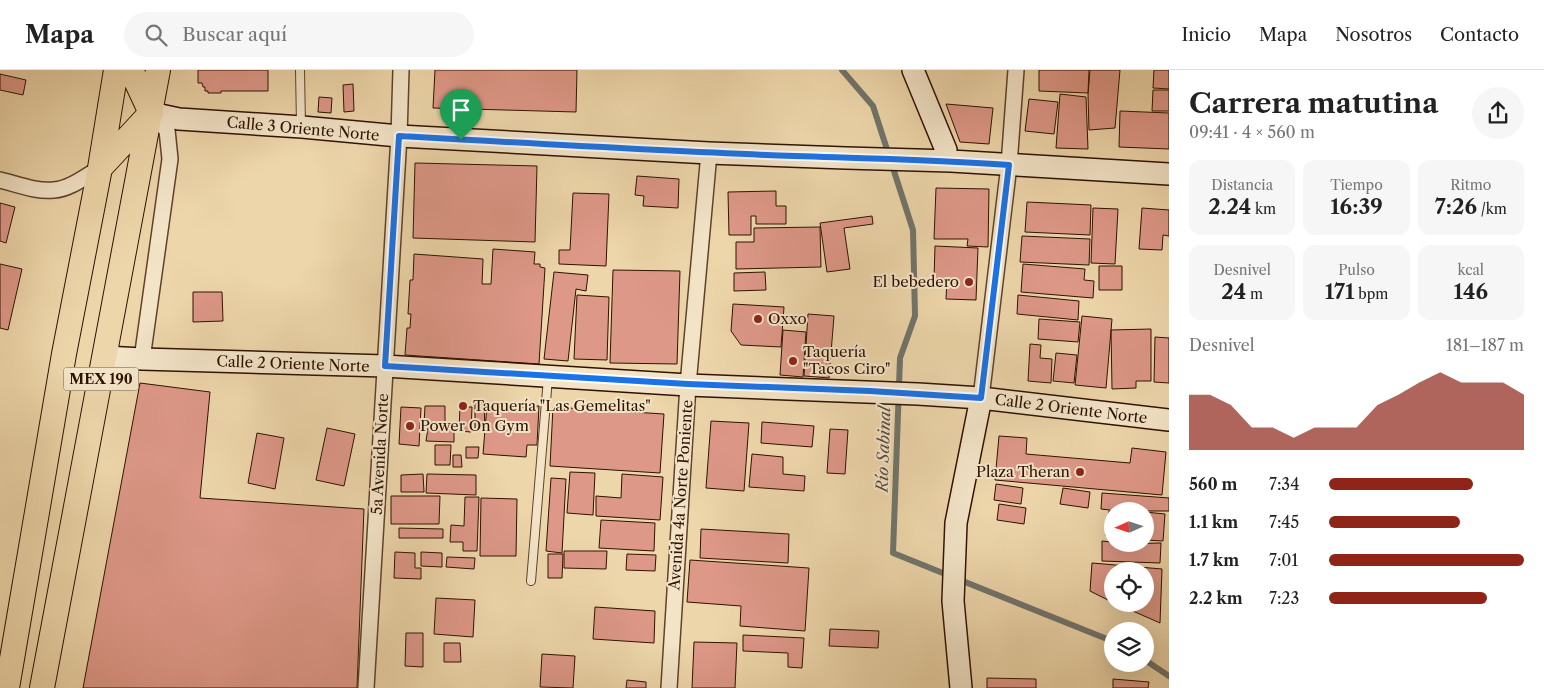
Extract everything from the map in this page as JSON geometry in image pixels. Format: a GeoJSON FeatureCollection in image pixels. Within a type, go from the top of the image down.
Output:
{"type":"FeatureCollection","features":[{"type":"Feature","properties":{"kind":"main road","name":"MEX 190"},"geometry":{"type":"LineString","coordinates":[[7,688],[64,354],[100,168],[116,70]]}},
{"type":"Feature","properties":{"kind":"main road"},"geometry":{"type":"LineString","coordinates":[[100,168],[151,113],[131,70]]}},
{"type":"Feature","properties":{"kind":"main road","name":"MEX 190"},"geometry":{"type":"LineString","coordinates":[[42,688],[158,70]]}},
{"type":"Feature","properties":{"kind":"main road"},"geometry":{"type":"LineString","coordinates":[[913,70],[940,155],[951,161],[1169,174]]}},
{"type":"Feature","properties":{"kind":"main road","name":"Calle 3 Oriente Norte"},"geometry":{"type":"LineString","coordinates":[[151,113],[180,119],[399,136],[709,153],[846,158],[940,155]]}},
{"type":"Feature","properties":{"kind":"main road","name":"Calle 2 Oriente Norte"},"geometry":{"type":"LineString","coordinates":[[105,356],[142,359],[385,366],[688,384],[870,391],[981,398],[1169,420]]}},
{"type":"Feature","properties":{"kind":"main road"},"geometry":{"type":"LineString","coordinates":[[961,688],[953,601],[956,523],[981,398]]}},
{"type":"Feature","properties":{"kind":"street","name":"5a Avenida Norte"},"geometry":{"type":"LineString","coordinates":[[366,688],[399,136],[401,70]]}},
{"type":"Feature","properties":{"kind":"street"},"geometry":{"type":"LineString","coordinates":[[981,398],[1009,165],[1016,70]]}},
{"type":"Feature","properties":{"kind":"street"},"geometry":{"type":"LineString","coordinates":[[142,359],[170,159],[167,130],[151,113]]}},
{"type":"Feature","properties":{"kind":"street","name":"Avenida 4a Norte Poniente"},"geometry":{"type":"LineString","coordinates":[[669,688],[688,384],[709,153]]}},
{"type":"Feature","properties":{"kind":"street"},"geometry":{"type":"LineString","coordinates":[[0,180],[36,189],[55,190],[67,186],[100,168]]}},
{"type":"Feature","properties":{"kind":"lane"},"geometry":{"type":"LineString","coordinates":[[300,70],[302,127]]}},
{"type":"Feature","properties":{"kind":"lane"},"geometry":{"type":"LineString","coordinates":[[531,581],[548,376]]}},
{"type":"Feature","properties":{"kind":"building"},"geometry":{"type":"Polygon","coordinates":[[[198,70],[268,70],[268,91],[221,91],[221,93],[208,93],[208,91],[205,91],[202,83],[198,83],[198,70]]]}},
{"type":"Feature","properties":{"kind":"building"},"geometry":{"type":"Polygon","coordinates":[[[435,70],[577,70],[576,112],[433,108],[435,70]]]}},
{"type":"Feature","properties":{"kind":"building"},"geometry":{"type":"Polygon","coordinates":[[[1039,70],[1089,70],[1088,93],[1039,91],[1039,70]]]}},
{"type":"Feature","properties":{"kind":"building"},"geometry":{"type":"Polygon","coordinates":[[[1090,70],[1120,70],[1115,128],[1089,130],[1088,95],[1090,70]]]}},
{"type":"Feature","properties":{"kind":"building"},"geometry":{"type":"Polygon","coordinates":[[[1154,70],[1169,70],[1169,89],[1153,88],[1154,70]]]}},
{"type":"Feature","properties":{"kind":"building"},"geometry":{"type":"Polygon","coordinates":[[[0,74],[26,80],[23,95],[0,90],[0,74]]]}},
{"type":"Feature","properties":{"kind":"building"},"geometry":{"type":"Polygon","coordinates":[[[353,84],[354,111],[344,112],[343,85],[353,84]]]}},
{"type":"Feature","properties":{"kind":"building"},"geometry":{"type":"Polygon","coordinates":[[[1153,90],[1169,90],[1169,111],[1152,111],[1153,90]]]}},
{"type":"Feature","properties":{"kind":"building"},"geometry":{"type":"Polygon","coordinates":[[[1060,94],[1086,97],[1088,149],[1056,148],[1060,94]]]}},
{"type":"Feature","properties":{"kind":"building"},"geometry":{"type":"Polygon","coordinates":[[[319,97],[332,98],[331,113],[318,112],[319,97]]]}},
{"type":"Feature","properties":{"kind":"building"},"geometry":{"type":"Polygon","coordinates":[[[1029,99],[1058,102],[1054,134],[1025,131],[1029,99]]]}},
{"type":"Feature","properties":{"kind":"building"},"geometry":{"type":"Polygon","coordinates":[[[946,104],[993,108],[989,144],[960,142],[946,104]]]}},
{"type":"Feature","properties":{"kind":"building"},"geometry":{"type":"Polygon","coordinates":[[[1120,111],[1169,113],[1169,149],[1119,147],[1120,111]]]}},
{"type":"Feature","properties":{"kind":"building"},"geometry":{"type":"Polygon","coordinates":[[[415,163],[537,166],[535,242],[413,238],[415,163]]]}},
{"type":"Feature","properties":{"kind":"building"},"geometry":{"type":"Polygon","coordinates":[[[637,176],[679,179],[678,208],[643,206],[644,196],[635,195],[637,176]]]}},
{"type":"Feature","properties":{"kind":"building"},"geometry":{"type":"Polygon","coordinates":[[[936,188],[989,189],[988,247],[967,246],[968,239],[934,239],[936,188]]]}},
{"type":"Feature","properties":{"kind":"building"},"geometry":{"type":"Polygon","coordinates":[[[776,191],[776,206],[786,206],[786,224],[756,224],[756,216],[751,216],[751,235],[729,235],[728,192],[776,191]]]}},
{"type":"Feature","properties":{"kind":"building"},"geometry":{"type":"Polygon","coordinates":[[[573,193],[609,194],[606,266],[559,264],[559,250],[570,250],[573,193]]]}},
{"type":"Feature","properties":{"kind":"building"},"geometry":{"type":"Polygon","coordinates":[[[1027,202],[1091,205],[1090,235],[1025,232],[1027,202]]]}},
{"type":"Feature","properties":{"kind":"building"},"geometry":{"type":"Polygon","coordinates":[[[0,203],[15,207],[6,243],[0,241],[0,203]]]}},
{"type":"Feature","properties":{"kind":"building"},"geometry":{"type":"Polygon","coordinates":[[[1093,208],[1118,209],[1115,264],[1091,263],[1093,208]]]}},
{"type":"Feature","properties":{"kind":"building"},"geometry":{"type":"Polygon","coordinates":[[[1142,208],[1169,210],[1169,236],[1163,235],[1162,250],[1139,249],[1142,208]]]}},
{"type":"Feature","properties":{"kind":"building"},"geometry":{"type":"Polygon","coordinates":[[[872,216],[873,224],[844,228],[850,269],[827,272],[820,223],[872,216]]]}},
{"type":"Feature","properties":{"kind":"building"},"geometry":{"type":"Polygon","coordinates":[[[820,227],[821,267],[736,269],[736,242],[754,242],[754,228],[820,227]]]}},
{"type":"Feature","properties":{"kind":"building"},"geometry":{"type":"Polygon","coordinates":[[[1022,236],[1090,239],[1089,265],[1020,262],[1022,236]]]}},
{"type":"Feature","properties":{"kind":"building"},"geometry":{"type":"Polygon","coordinates":[[[935,246],[978,248],[976,300],[946,299],[947,279],[934,279],[935,246]]]}},
{"type":"Feature","properties":{"kind":"building"},"geometry":{"type":"Polygon","coordinates":[[[493,249],[535,252],[534,264],[540,264],[540,267],[545,268],[539,364],[405,355],[407,328],[410,328],[411,314],[408,314],[410,280],[413,280],[414,254],[483,259],[482,284],[491,284],[493,249]]]}},
{"type":"Feature","properties":{"kind":"building"},"geometry":{"type":"Polygon","coordinates":[[[0,264],[22,269],[8,330],[0,328],[0,264]]]}},
{"type":"Feature","properties":{"kind":"building"},"geometry":{"type":"Polygon","coordinates":[[[1023,264],[1085,269],[1084,280],[1094,281],[1093,298],[1021,292],[1023,264]]]}},
{"type":"Feature","properties":{"kind":"building"},"geometry":{"type":"Polygon","coordinates":[[[1099,266],[1122,266],[1122,290],[1099,290],[1099,266]]]}},
{"type":"Feature","properties":{"kind":"building"},"geometry":{"type":"Polygon","coordinates":[[[613,270],[680,271],[677,364],[610,363],[613,270]]]}},
{"type":"Feature","properties":{"kind":"building"},"geometry":{"type":"Polygon","coordinates":[[[554,272],[588,275],[586,291],[576,289],[568,361],[544,359],[554,272]]]}},
{"type":"Feature","properties":{"kind":"building"},"geometry":{"type":"Polygon","coordinates":[[[765,272],[766,290],[734,291],[734,273],[765,272]]]}},
{"type":"Feature","properties":{"kind":"building"},"geometry":{"type":"Polygon","coordinates":[[[193,292],[222,292],[223,321],[193,322],[193,292]]]}},
{"type":"Feature","properties":{"kind":"building"},"geometry":{"type":"Polygon","coordinates":[[[577,295],[609,297],[607,360],[574,359],[577,295]]]}},
{"type":"Feature","properties":{"kind":"building"},"geometry":{"type":"Polygon","coordinates":[[[1018,295],[1079,301],[1078,320],[1017,314],[1018,295]]]}},
{"type":"Feature","properties":{"kind":"building","name":"Oxxo"},"geometry":{"type":"Polygon","coordinates":[[[733,304],[784,307],[781,347],[741,345],[731,331],[733,304]]]}},
{"type":"Feature","properties":{"kind":"building"},"geometry":{"type":"Polygon","coordinates":[[[808,314],[834,316],[829,378],[804,376],[808,314]]]}},
{"type":"Feature","properties":{"kind":"building"},"geometry":{"type":"Polygon","coordinates":[[[1082,316],[1112,319],[1106,388],[1075,385],[1082,316]]]}},
{"type":"Feature","properties":{"kind":"building"},"geometry":{"type":"Polygon","coordinates":[[[1039,319],[1080,322],[1078,342],[1038,339],[1039,319]]]}},
{"type":"Feature","properties":{"kind":"building"},"geometry":{"type":"Polygon","coordinates":[[[1151,329],[1151,381],[1136,381],[1136,388],[1112,389],[1111,330],[1151,329]]]}},
{"type":"Feature","properties":{"kind":"building","name":"Taquería \"Tacos Ciro\""},"geometry":{"type":"Polygon","coordinates":[[[783,330],[806,332],[803,377],[780,375],[783,330]]]}},
{"type":"Feature","properties":{"kind":"building"},"geometry":{"type":"Polygon","coordinates":[[[1155,337],[1169,338],[1169,383],[1154,382],[1155,337]]]}},
{"type":"Feature","properties":{"kind":"building"},"geometry":{"type":"Polygon","coordinates":[[[1030,344],[1041,345],[1040,358],[1052,359],[1051,383],[1028,381],[1030,344]]]}},
{"type":"Feature","properties":{"kind":"building"},"geometry":{"type":"Polygon","coordinates":[[[1056,353],[1077,355],[1074,383],[1053,381],[1056,353]]]}},
{"type":"Feature","properties":{"kind":"building"},"geometry":{"type":"Polygon","coordinates":[[[140,383],[210,392],[200,498],[364,509],[357,688],[83,688],[140,383]]]}},
{"type":"Feature","properties":{"kind":"building"},"geometry":{"type":"Polygon","coordinates":[[[484,403],[485,430],[475,430],[475,404],[484,403]]]}},
{"type":"Feature","properties":{"kind":"building"},"geometry":{"type":"Polygon","coordinates":[[[487,405],[529,408],[529,406],[539,406],[537,445],[527,445],[526,457],[483,454],[487,405]]]}},
{"type":"Feature","properties":{"kind":"building"},"geometry":{"type":"Polygon","coordinates":[[[425,406],[445,406],[445,424],[424,424],[425,406]]]}},
{"type":"Feature","properties":{"kind":"building","name":"Power On Gym"},"geometry":{"type":"Polygon","coordinates":[[[401,407],[421,408],[419,446],[399,444],[401,407]]]}},
{"type":"Feature","properties":{"kind":"building"},"geometry":{"type":"Polygon","coordinates":[[[460,407],[472,407],[471,432],[459,431],[460,407]]]}},
{"type":"Feature","properties":{"kind":"building"},"geometry":{"type":"Polygon","coordinates":[[[553,407],[664,414],[660,473],[550,466],[553,407]]]}},
{"type":"Feature","properties":{"kind":"building"},"geometry":{"type":"Polygon","coordinates":[[[711,421],[749,423],[744,491],[706,488],[711,421]]]}},
{"type":"Feature","properties":{"kind":"building"},"geometry":{"type":"Polygon","coordinates":[[[762,422],[814,426],[812,447],[761,443],[762,422]]]}},
{"type":"Feature","properties":{"kind":"building"},"geometry":{"type":"Polygon","coordinates":[[[327,428],[355,434],[344,486],[316,480],[327,428]]]}},
{"type":"Feature","properties":{"kind":"building"},"geometry":{"type":"Polygon","coordinates":[[[428,428],[454,428],[454,442],[426,441],[428,428]]]}},
{"type":"Feature","properties":{"kind":"building"},"geometry":{"type":"Polygon","coordinates":[[[830,429],[848,430],[845,474],[827,473],[830,429]]]}},
{"type":"Feature","properties":{"kind":"building"},"geometry":{"type":"Polygon","coordinates":[[[257,433],[284,438],[275,489],[248,483],[257,433]]]}},
{"type":"Feature","properties":{"kind":"building","name":"Plaza Theran"},"geometry":{"type":"Polygon","coordinates":[[[999,436],[1027,438],[1026,454],[1130,463],[1132,448],[1166,452],[1162,495],[995,480],[999,436]]]}},
{"type":"Feature","properties":{"kind":"building"},"geometry":{"type":"Polygon","coordinates":[[[435,445],[451,445],[450,465],[435,465],[435,445]]]}},
{"type":"Feature","properties":{"kind":"building"},"geometry":{"type":"Polygon","coordinates":[[[466,447],[479,447],[478,458],[466,458],[466,447]]]}},
{"type":"Feature","properties":{"kind":"building"},"geometry":{"type":"Polygon","coordinates":[[[752,454],[783,457],[783,474],[805,476],[804,491],[749,487],[752,454]]]}},
{"type":"Feature","properties":{"kind":"building"},"geometry":{"type":"Polygon","coordinates":[[[453,455],[461,455],[462,467],[453,467],[453,455]]]}},
{"type":"Feature","properties":{"kind":"building"},"geometry":{"type":"Polygon","coordinates":[[[570,472],[595,473],[593,515],[567,513],[570,472]]]}},
{"type":"Feature","properties":{"kind":"building"},"geometry":{"type":"Polygon","coordinates":[[[423,474],[424,492],[401,492],[401,475],[423,474]]]}},
{"type":"Feature","properties":{"kind":"building"},"geometry":{"type":"Polygon","coordinates":[[[427,474],[476,475],[476,495],[426,493],[427,474]]]}},
{"type":"Feature","properties":{"kind":"building"},"geometry":{"type":"Polygon","coordinates":[[[622,474],[663,477],[660,520],[596,516],[596,496],[621,498],[622,474]]]}},
{"type":"Feature","properties":{"kind":"building"},"geometry":{"type":"Polygon","coordinates":[[[551,478],[566,479],[562,553],[546,551],[551,478]]]}},
{"type":"Feature","properties":{"kind":"building"},"geometry":{"type":"Polygon","coordinates":[[[996,484],[1023,488],[1021,504],[994,500],[996,484]]]}},
{"type":"Feature","properties":{"kind":"building"},"geometry":{"type":"Polygon","coordinates":[[[1063,488],[1090,492],[1088,508],[1060,504],[1063,488]]]}},
{"type":"Feature","properties":{"kind":"building"},"geometry":{"type":"Polygon","coordinates":[[[1102,493],[1169,498],[1169,511],[1154,511],[1154,502],[1104,502],[1104,509],[1101,509],[1102,493]]]}},
{"type":"Feature","properties":{"kind":"building"},"geometry":{"type":"Polygon","coordinates":[[[391,496],[440,496],[439,524],[391,524],[391,496]]]}},
{"type":"Feature","properties":{"kind":"building"},"geometry":{"type":"Polygon","coordinates":[[[465,497],[479,497],[477,551],[463,551],[463,542],[450,542],[451,525],[464,526],[465,497]]]}},
{"type":"Feature","properties":{"kind":"building"},"geometry":{"type":"Polygon","coordinates":[[[481,498],[517,499],[516,556],[480,556],[481,498]]]}},
{"type":"Feature","properties":{"kind":"building"},"geometry":{"type":"Polygon","coordinates":[[[999,504],[1026,508],[1024,524],[997,520],[999,504]]]}},
{"type":"Feature","properties":{"kind":"building"},"geometry":{"type":"Polygon","coordinates":[[[1154,513],[1165,514],[1163,541],[1154,540],[1154,513]]]}},
{"type":"Feature","properties":{"kind":"building"},"geometry":{"type":"Polygon","coordinates":[[[601,520],[655,523],[654,551],[599,548],[601,520]]]}},
{"type":"Feature","properties":{"kind":"building"},"geometry":{"type":"Polygon","coordinates":[[[399,528],[443,529],[443,538],[399,538],[399,528]]]}},
{"type":"Feature","properties":{"kind":"building"},"geometry":{"type":"Polygon","coordinates":[[[701,529],[789,534],[788,563],[700,558],[701,529]]]}},
{"type":"Feature","properties":{"kind":"building"},"geometry":{"type":"Polygon","coordinates":[[[1102,541],[1104,541],[1104,552],[1154,552],[1154,543],[1161,543],[1160,563],[1102,561],[1102,541]]]}},
{"type":"Feature","properties":{"kind":"building"},"geometry":{"type":"Polygon","coordinates":[[[564,551],[607,551],[606,569],[564,568],[564,551]]]}},
{"type":"Feature","properties":{"kind":"building"},"geometry":{"type":"Polygon","coordinates":[[[395,552],[415,553],[415,568],[421,568],[421,579],[394,578],[395,552]]]}},
{"type":"Feature","properties":{"kind":"building"},"geometry":{"type":"Polygon","coordinates":[[[421,552],[442,553],[442,567],[421,566],[421,552]]]}},
{"type":"Feature","properties":{"kind":"building"},"geometry":{"type":"Polygon","coordinates":[[[548,554],[563,554],[562,578],[548,578],[548,554]]]}},
{"type":"Feature","properties":{"kind":"building"},"geometry":{"type":"Polygon","coordinates":[[[627,554],[656,555],[655,571],[626,570],[627,554]]]}},
{"type":"Feature","properties":{"kind":"building"},"geometry":{"type":"Polygon","coordinates":[[[447,557],[475,558],[474,569],[446,567],[447,557]]]}},
{"type":"Feature","properties":{"kind":"building"},"geometry":{"type":"Polygon","coordinates":[[[690,560],[809,568],[805,631],[740,626],[741,606],[687,602],[690,560]]]}},
{"type":"Feature","properties":{"kind":"building"},"geometry":{"type":"Polygon","coordinates":[[[1092,563],[1104,564],[1104,598],[1090,591],[1092,563]]]}},
{"type":"Feature","properties":{"kind":"building"},"geometry":{"type":"Polygon","coordinates":[[[1154,568],[1162,569],[1160,623],[1135,612],[1154,612],[1154,568]]]}},
{"type":"Feature","properties":{"kind":"building"},"geometry":{"type":"Polygon","coordinates":[[[436,598],[475,600],[473,637],[434,634],[436,598]]]}},
{"type":"Feature","properties":{"kind":"building"},"geometry":{"type":"Polygon","coordinates":[[[595,607],[655,611],[654,643],[593,639],[595,607]]]}},
{"type":"Feature","properties":{"kind":"building"},"geometry":{"type":"Polygon","coordinates":[[[830,629],[879,631],[878,648],[829,646],[830,629]]]}},
{"type":"Feature","properties":{"kind":"building"},"geometry":{"type":"Polygon","coordinates":[[[406,633],[423,633],[423,667],[405,666],[406,633]]]}},
{"type":"Feature","properties":{"kind":"building"},"geometry":{"type":"Polygon","coordinates":[[[743,635],[804,638],[802,668],[788,667],[788,653],[743,651],[743,635]]]}},
{"type":"Feature","properties":{"kind":"building"},"geometry":{"type":"Polygon","coordinates":[[[694,642],[737,643],[735,688],[692,688],[694,642]]]}},
{"type":"Feature","properties":{"kind":"building"},"geometry":{"type":"Polygon","coordinates":[[[444,643],[460,643],[461,662],[444,662],[444,643]]]}},
{"type":"Feature","properties":{"kind":"building"},"geometry":{"type":"Polygon","coordinates":[[[542,654],[575,656],[573,688],[540,687],[542,654]]]}},
{"type":"Feature","properties":{"kind":"building"},"geometry":{"type":"Polygon","coordinates":[[[987,678],[1036,679],[1036,688],[987,688],[987,678]]]}},
{"type":"Feature","properties":{"kind":"building"},"geometry":{"type":"Polygon","coordinates":[[[1113,679],[1149,682],[1148,688],[1113,688],[1113,679]]]}},
{"type":"Feature","properties":{"kind":"building"},"geometry":{"type":"Polygon","coordinates":[[[627,680],[646,682],[646,688],[626,688],[627,680]]]}},
{"type":"Feature","properties":{"kind":"waterway","name":"Río Sabinal"},"geometry":{"type":"LineString","coordinates":[[842,70],[873,106],[913,230],[915,316],[900,358],[893,553],[1104,638]]}},
{"type":"Feature","properties":{"kind":"waterway","name":"Río Sabinal"},"geometry":{"type":"LineString","coordinates":[[1154,666],[1169,676]]}},
{"type":"Feature","properties":{"kind":"place","name":"El bebedero"},"geometry":{"type":"Point","coordinates":[969,282]}},
{"type":"Feature","properties":{"kind":"place","name":"Oxxo"},"geometry":{"type":"Point","coordinates":[758,319]}},
{"type":"Feature","properties":{"kind":"place","name":"Taquería \"Tacos Ciro\""},"geometry":{"type":"Point","coordinates":[793,361]}},
{"type":"Feature","properties":{"kind":"place","name":"Taquería \"Las Gemelitas\""},"geometry":{"type":"Point","coordinates":[463,406]}},
{"type":"Feature","properties":{"kind":"place","name":"Power On Gym"},"geometry":{"type":"Point","coordinates":[410,426]}},
{"type":"Feature","properties":{"kind":"place","name":"Plaza Theran"},"geometry":{"type":"Point","coordinates":[1080,472]}},
{"type":"Feature","properties":{"kind":"route"},"geometry":{"type":"LineString","coordinates":[[399,136],[461,140],[709,153],[951,161],[1009,165],[981,398],[870,391],[688,384],[385,366],[399,136]]}}]}
